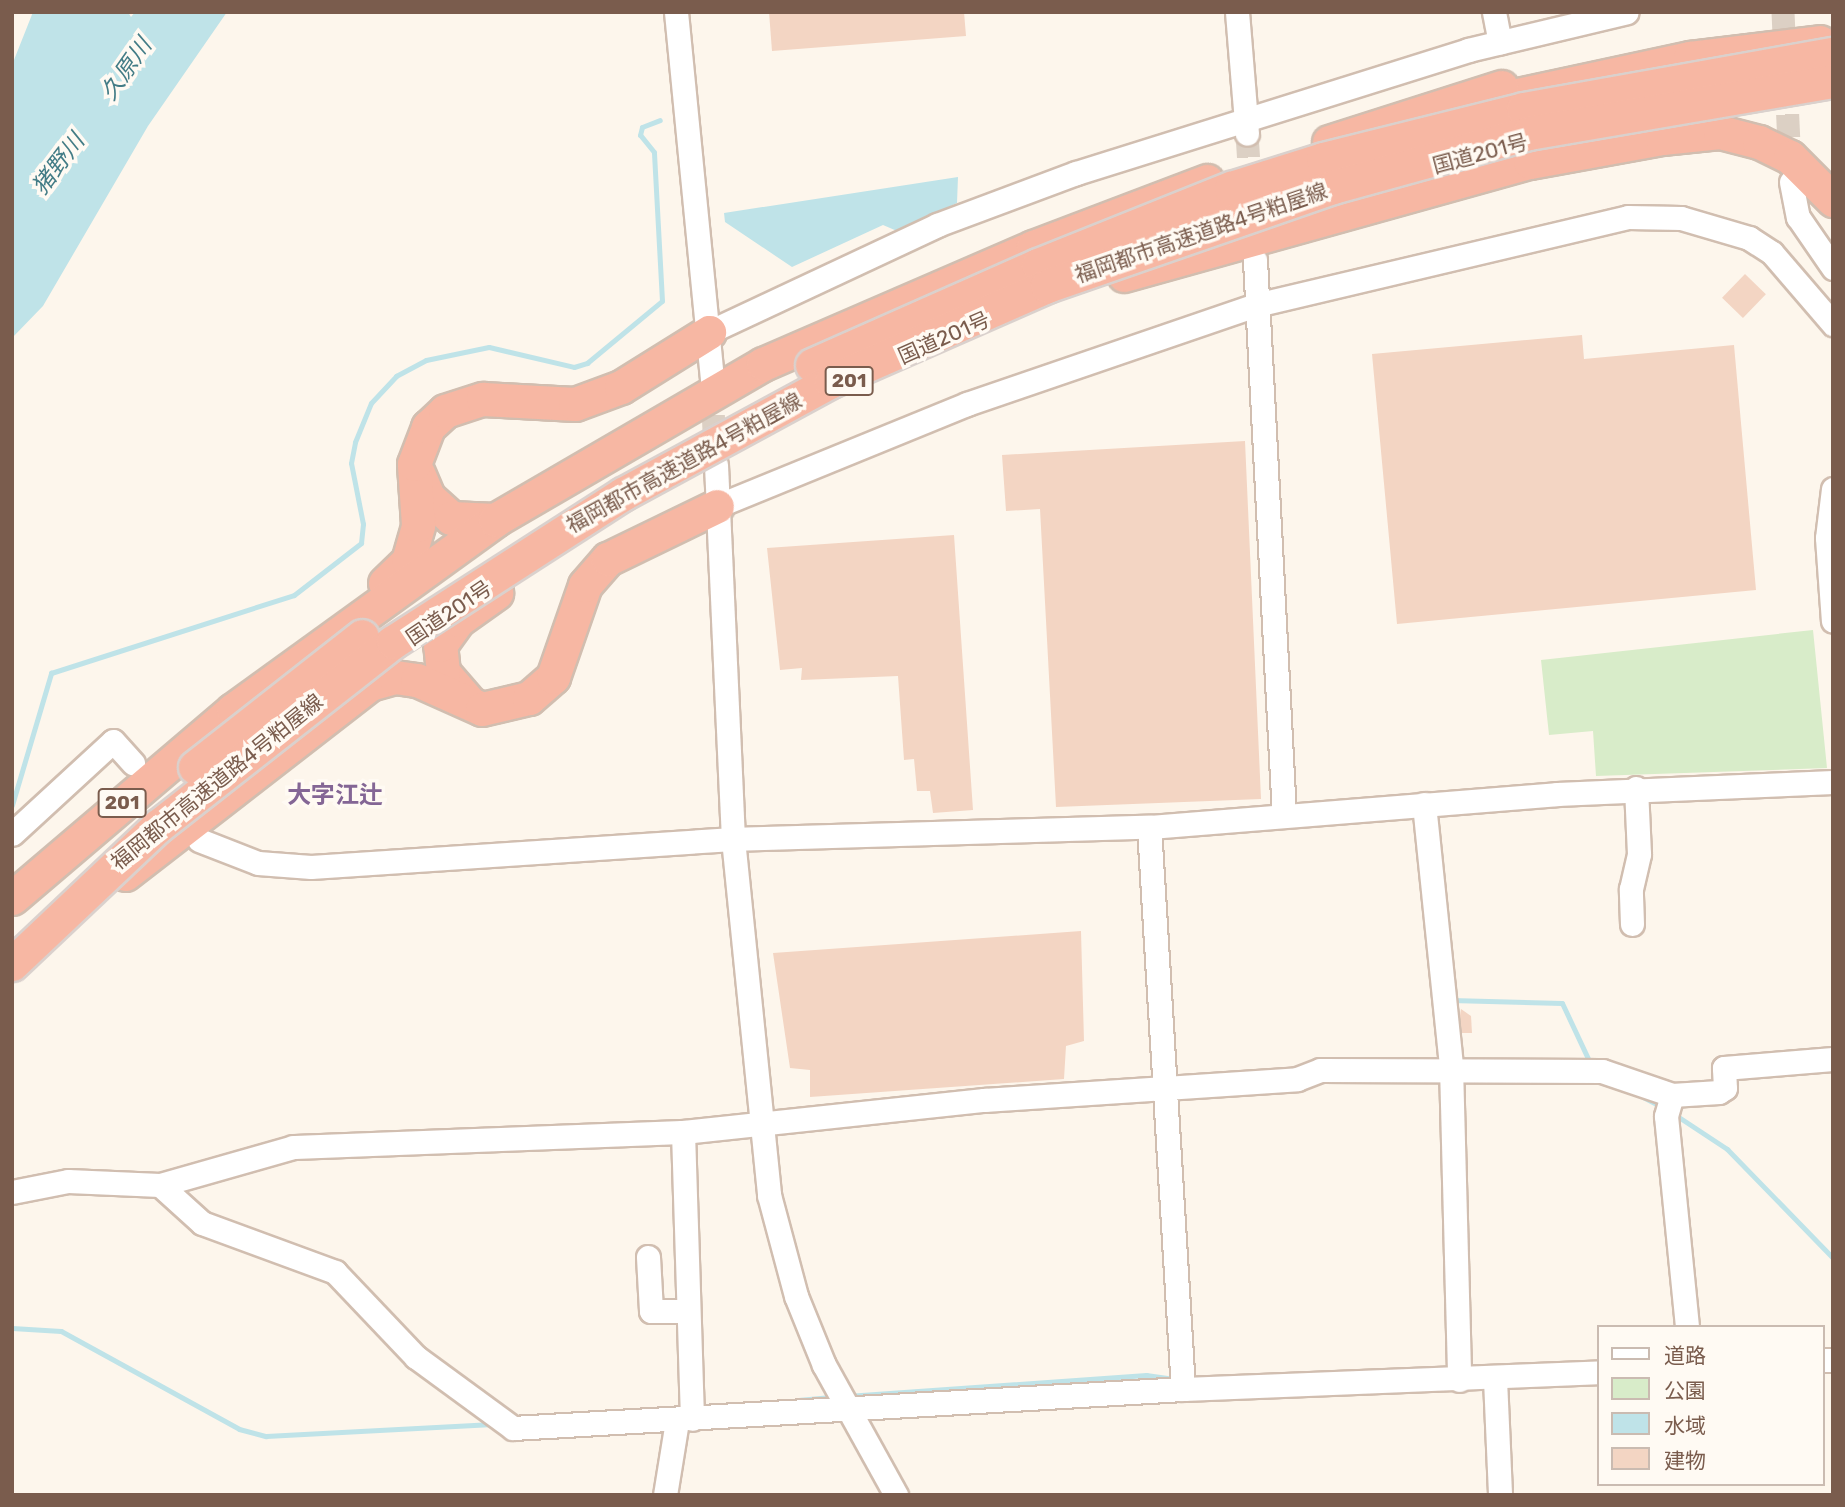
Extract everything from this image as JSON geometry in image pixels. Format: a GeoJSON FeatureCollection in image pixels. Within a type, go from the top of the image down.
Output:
{"type":"FeatureCollection","features":[{"type":"Feature","properties":{"kind":"highway"},"geometry":{"type":"LineString","coordinates":[[1329,142],[1548,73],[1833,21]]}},
{"type":"Feature","properties":{"kind":"highway","name":"201"},"geometry":{"type":"LineString","coordinates":[[12,898],[233,710],[495,520],[763,364],[1046,243],[1196,184],[1329,142],[1534,89],[1690,58],[1833,40]]}},
{"type":"Feature","properties":{"kind":"highway","name":"福岡都市高速道路4号粕屋線"},"geometry":{"type":"LineString","coordinates":[[12,934],[256,716],[384,620],[526,525],[822,360],[1050,260],[1231,188],[1323,159],[1523,109],[1833,54]]}},
{"type":"Feature","properties":{"kind":"highway","name":"福岡都市高速道路4号粕屋線"},"geometry":{"type":"LineString","coordinates":[[12,964],[158,826],[393,642],[623,494],[831,381],[1047,286],[1333,187],[1556,128],[1833,81]]}},
{"type":"Feature","properties":{"kind":"highway","name":"国道201号"},"geometry":{"type":"LineString","coordinates":[[12,976],[279,733],[489,586],[705,464],[768,420],[911,352],[1101,271],[1327,195],[1564,131],[1833,89]]}},
{"type":"Feature","properties":{"kind":"highway"},"geometry":{"type":"LineString","coordinates":[[1101,271],[1112,278],[1530,162],[1720,132],[1790,157],[1833,200]]}},
{"type":"Feature","properties":{"kind":"highway"},"geometry":{"type":"LineString","coordinates":[[233,710],[291,654],[408,561],[418,525],[414,464],[428,427],[445,411],[483,399],[575,404],[621,387],[709,332]]}},
{"type":"Feature","properties":{"kind":"highway"},"geometry":{"type":"LineString","coordinates":[[414,464],[439,510],[451,518],[495,520]]}},
{"type":"Feature","properties":{"kind":"highway"},"geometry":{"type":"LineString","coordinates":[[470,704],[449,683],[439,659],[440,645],[458,620],[705,464]]}},
{"type":"Feature","properties":{"kind":"highway"},"geometry":{"type":"LineString","coordinates":[[105,889],[370,684],[395,677],[417,680],[470,704],[498,709],[541,690],[553,677],[585,585],[607,559],[717,506]]}},
{"type":"Feature","properties":{"kind":"street"},"geometry":{"type":"LineString","coordinates":[[677,12],[712,378]]}},
{"type":"Feature","properties":{"kind":"street"},"geometry":{"type":"LineString","coordinates":[[1237,12],[1246,127]]}},
{"type":"Feature","properties":{"kind":"street"},"geometry":{"type":"LineString","coordinates":[[1494,12],[1500,43]]}},
{"type":"Feature","properties":{"kind":"street"},"geometry":{"type":"LineString","coordinates":[[709,332],[937,225],[1076,173],[1246,127],[1500,43],[1627,12]]}},
{"type":"Feature","properties":{"kind":"street"},"geometry":{"type":"LineString","coordinates":[[1791,182],[1798,216],[1833,268]]}},
{"type":"Feature","properties":{"kind":"street"},"geometry":{"type":"LineString","coordinates":[[717,506],[967,404],[1256,306],[1629,217],[1681,218],[1749,238],[1772,253],[1833,324]]}},
{"type":"Feature","properties":{"kind":"street"},"geometry":{"type":"LineString","coordinates":[[1255,260],[1284,815]]}},
{"type":"Feature","properties":{"kind":"street"},"geometry":{"type":"LineString","coordinates":[[705,464],[717,506],[733,839],[761,1124],[781,1247],[845,1409],[896,1495]]}},
{"type":"Feature","properties":{"kind":"street"},"geometry":{"type":"LineString","coordinates":[[1833,489],[1827,538],[1833,621]]}},
{"type":"Feature","properties":{"kind":"street"},"geometry":{"type":"LineString","coordinates":[[12,834],[113,741],[133,763]]}},
{"type":"Feature","properties":{"kind":"street"},"geometry":{"type":"LineString","coordinates":[[200,840],[258,863],[311,867],[733,839],[1149,828],[1284,815],[1636,789],[1833,782]]}},
{"type":"Feature","properties":{"kind":"street"},"geometry":{"type":"LineString","coordinates":[[1632,924],[1631,889],[1639,854],[1636,789]]}},
{"type":"Feature","properties":{"kind":"street"},"geometry":{"type":"LineString","coordinates":[[1424,804],[1451,1066],[1458,1380]]}},
{"type":"Feature","properties":{"kind":"street"},"geometry":{"type":"LineString","coordinates":[[1149,828],[1183,1389]]}},
{"type":"Feature","properties":{"kind":"street"},"geometry":{"type":"LineString","coordinates":[[12,1192],[68,1181],[160,1185],[293,1147],[683,1132],[984,1100],[1297,1079],[1320,1070],[1451,1066],[1602,1071],[1672,1095],[1719,1092],[1725,1088],[1724,1068],[1833,1059]]}},
{"type":"Feature","properties":{"kind":"street"},"geometry":{"type":"LineString","coordinates":[[1672,1095],[1666,1116],[1687,1325]]}},
{"type":"Feature","properties":{"kind":"street"},"geometry":{"type":"LineString","coordinates":[[665,1495],[684,1420],[688,1311],[683,1132]]}},
{"type":"Feature","properties":{"kind":"street"},"geometry":{"type":"LineString","coordinates":[[160,1185],[202,1223],[335,1272],[416,1357],[513,1428],[1183,1389],[1495,1379],[1596,1372]]}},
{"type":"Feature","properties":{"kind":"street"},"geometry":{"type":"LineString","coordinates":[[648,1256],[651,1311],[688,1311]]}},
{"type":"Feature","properties":{"kind":"street"},"geometry":{"type":"LineString","coordinates":[[1495,1379],[1500,1495]]}},
{"type":"Feature","properties":{"kind":"green space"},"geometry":{"type":"Polygon","coordinates":[[[1813,630],[1827,768],[1596,776],[1593,731],[1549,735],[1541,660],[1813,630]]]}},
{"type":"Feature","properties":{"kind":"water"},"geometry":{"type":"Polygon","coordinates":[[[33,12],[128,12],[131,17],[135,12],[227,12],[148,126],[43,306],[12,338],[12,65],[33,12]]]}},
{"type":"Feature","properties":{"kind":"water"},"geometry":{"type":"Polygon","coordinates":[[[958,177],[957,203],[897,231],[883,225],[792,267],[725,222],[724,213],[958,177]]]}},
{"type":"Feature","properties":{"kind":"building"},"geometry":{"type":"Polygon","coordinates":[[[769,12],[964,12],[966,36],[772,51],[769,12]]]}},
{"type":"Feature","properties":{"kind":"building"},"geometry":{"type":"Polygon","coordinates":[[[1745,274],[1766,294],[1743,318],[1722,298],[1745,274]]]}},
{"type":"Feature","properties":{"kind":"building"},"geometry":{"type":"Polygon","coordinates":[[[1582,335],[1584,359],[1734,345],[1756,590],[1397,624],[1372,354],[1582,335]]]}},
{"type":"Feature","properties":{"kind":"building"},"geometry":{"type":"Polygon","coordinates":[[[1245,441],[1261,799],[1056,807],[1040,509],[1006,511],[1002,455],[1245,441]]]}},
{"type":"Feature","properties":{"kind":"building"},"geometry":{"type":"Polygon","coordinates":[[[954,535],[973,810],[933,813],[930,791],[917,791],[914,759],[904,760],[898,676],[801,680],[802,668],[780,670],[767,548],[954,535]]]}},
{"type":"Feature","properties":{"kind":"building"},"geometry":{"type":"Polygon","coordinates":[[[1081,931],[1084,1041],[1066,1046],[1064,1079],[810,1097],[810,1070],[790,1068],[773,953],[1081,931]]]}},
{"type":"Feature","properties":{"kind":"building"},"geometry":{"type":"Polygon","coordinates":[[[1461,1009],[1471,1016],[1472,1033],[1457,1033],[1461,1009]]]}},
{"type":"Feature","properties":{"kind":"waterway"},"geometry":{"type":"LineString","coordinates":[[12,805],[51,673],[294,595],[361,543],[363,524],[351,463],[355,442],[371,403],[396,376],[426,360],[489,347],[574,367],[587,363],[662,301],[654,152],[640,135],[642,127],[660,120]]}},
{"type":"Feature","properties":{"kind":"waterway"},"geometry":{"type":"LineString","coordinates":[[1451,1000],[1562,1003],[1591,1065]]}},
{"type":"Feature","properties":{"kind":"waterway"},"geometry":{"type":"LineString","coordinates":[[1643,1097],[1662,1107]]}},
{"type":"Feature","properties":{"kind":"waterway"},"geometry":{"type":"LineString","coordinates":[[1674,1114],[1727,1149],[1833,1258]]}},
{"type":"Feature","properties":{"kind":"waterway"},"geometry":{"type":"LineString","coordinates":[[12,1328],[61,1331],[239,1429],[266,1436],[493,1424]]}},
{"type":"Feature","properties":{"kind":"waterway"},"geometry":{"type":"LineString","coordinates":[[847,1396],[1146,1375],[1176,1379]]}},
{"type":"Feature","properties":{"kind":"waterway"},"geometry":{"type":"LineString","coordinates":[[798,1400],[834,1397]]}},
{"type":"Feature","properties":{"kind":"tunnel"},"geometry":{"type":"LineString","coordinates":[[1783,12],[1790,169]]}},
{"type":"Feature","properties":{"kind":"tunnel"},"geometry":{"type":"LineString","coordinates":[[1247,134],[1251,194]]}},
{"type":"Feature","properties":{"kind":"tunnel"},"geometry":{"type":"LineString","coordinates":[[712,381],[715,455]]}},
{"type":"Feature","properties":{"kind":"district","name":"大字江辻"},"geometry":{"type":"Point","coordinates":[335,796]}},
{"type":"Feature","properties":{"kind":"water label","name":"久原川"},"geometry":{"type":"Point","coordinates":[126,69]}},
{"type":"Feature","properties":{"kind":"water label","name":"猪野川"},"geometry":{"type":"Point","coordinates":[58,164]}}]}
